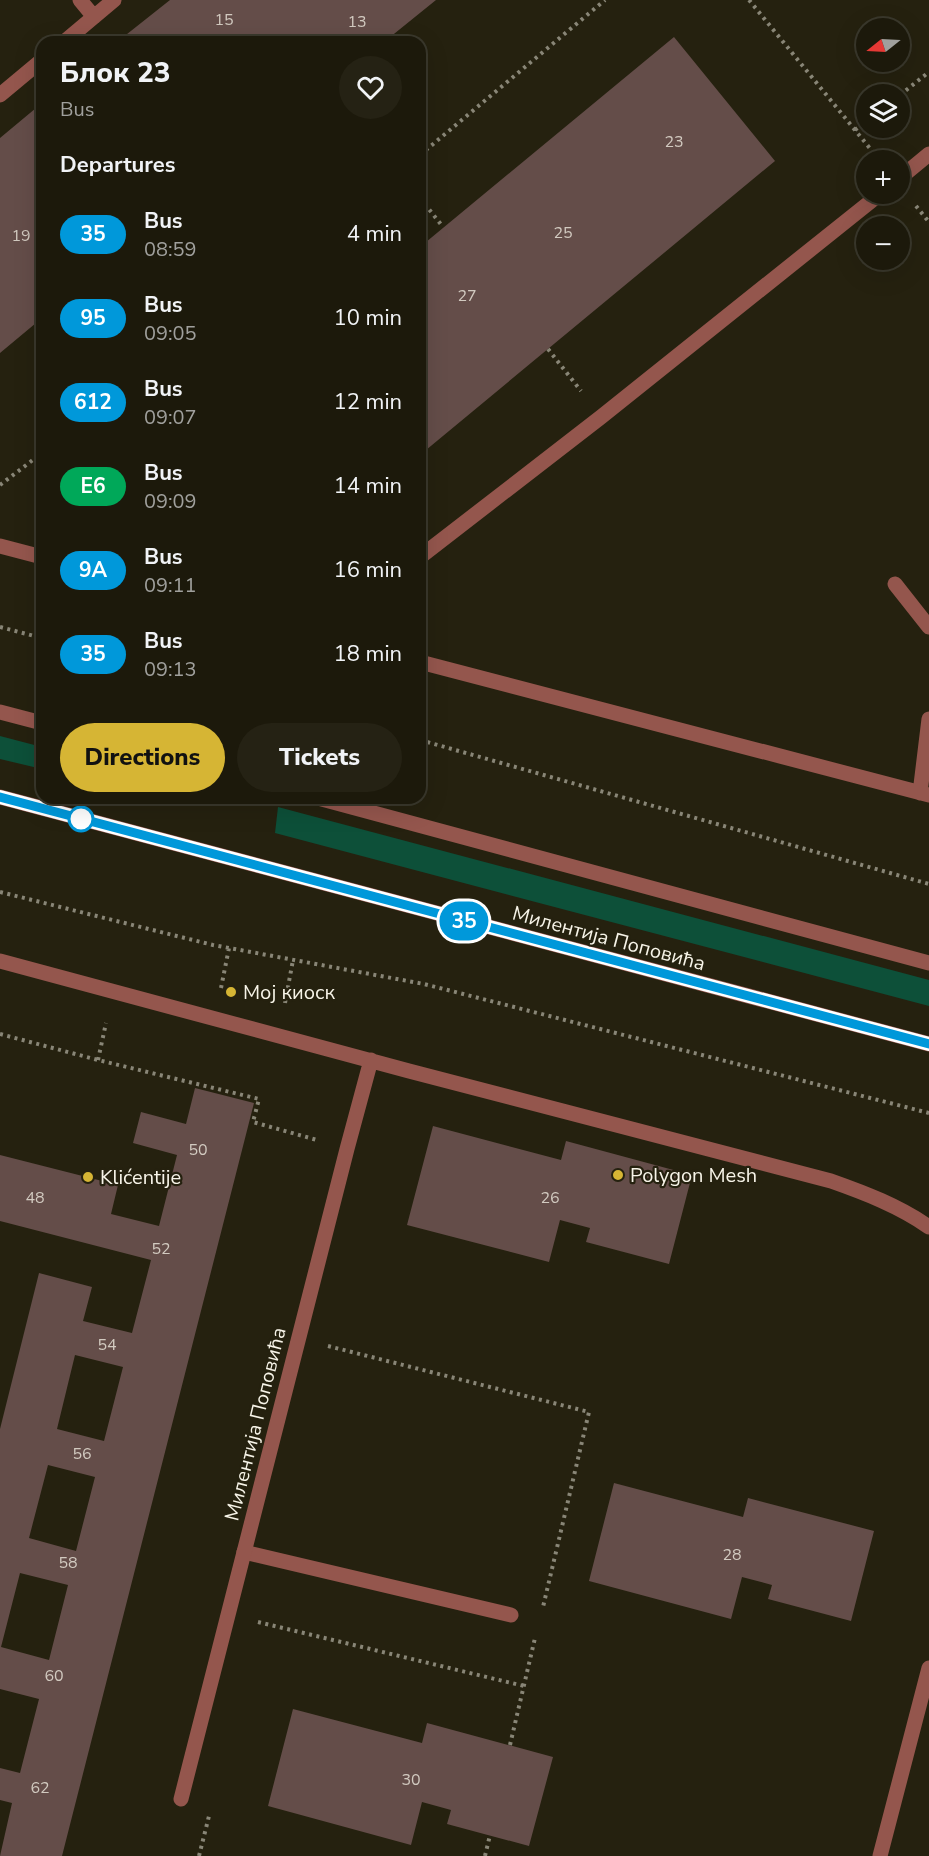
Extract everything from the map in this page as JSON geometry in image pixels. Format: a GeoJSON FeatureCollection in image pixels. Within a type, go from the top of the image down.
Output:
{"type":"FeatureCollection","features":[{"type":"Feature","properties":{"kind":"street"},"geometry":{"type":"LineString","coordinates":[[81,0],[94,17]]}},
{"type":"Feature","properties":{"kind":"street"},"geometry":{"type":"LineString","coordinates":[[71,36],[114,0]]}},
{"type":"Feature","properties":{"kind":"street"},"geometry":{"type":"LineString","coordinates":[[0,95],[36,65]]}},
{"type":"Feature","properties":{"kind":"street"},"geometry":{"type":"LineString","coordinates":[[910,170],[929,154]]}},
{"type":"Feature","properties":{"kind":"street"},"geometry":{"type":"LineString","coordinates":[[426,552],[601,417],[867,204]]}},
{"type":"Feature","properties":{"kind":"street"},"geometry":{"type":"LineString","coordinates":[[0,546],[36,555]]}},
{"type":"Feature","properties":{"kind":"street"},"geometry":{"type":"LineString","coordinates":[[895,584],[929,627]]}},
{"type":"Feature","properties":{"kind":"street"},"geometry":{"type":"LineString","coordinates":[[426,664],[924,794],[929,719]]}},
{"type":"Feature","properties":{"kind":"street"},"geometry":{"type":"LineString","coordinates":[[0,712],[36,721]]}},
{"type":"Feature","properties":{"kind":"street","name":"Милентија Поповића"},"geometry":{"type":"LineString","coordinates":[[0,797],[929,1044]]}},
{"type":"Feature","properties":{"kind":"street"},"geometry":{"type":"LineString","coordinates":[[340,804],[929,963]]}},
{"type":"Feature","properties":{"kind":"street"},"geometry":{"type":"LineString","coordinates":[[0,961],[831,1181],[871,1195],[929,1227]]}},
{"type":"Feature","properties":{"kind":"street","name":"Милентија Поповића"},"geometry":{"type":"LineString","coordinates":[[181,1799],[371,1060]]}},
{"type":"Feature","properties":{"kind":"street"},"geometry":{"type":"LineString","coordinates":[[244,1552],[511,1615]]}},
{"type":"Feature","properties":{"kind":"street"},"geometry":{"type":"LineString","coordinates":[[879,1856],[929,1668]]}},
{"type":"Feature","properties":{"kind":"path"},"geometry":{"type":"LineString","coordinates":[[426,150],[605,0]]}},
{"type":"Feature","properties":{"kind":"path"},"geometry":{"type":"LineString","coordinates":[[748,0],[872,150]]}},
{"type":"Feature","properties":{"kind":"path"},"geometry":{"type":"LineString","coordinates":[[910,87],[929,72]]}},
{"type":"Feature","properties":{"kind":"path"},"geometry":{"type":"LineString","coordinates":[[426,206],[443,227]]}},
{"type":"Feature","properties":{"kind":"path"},"geometry":{"type":"LineString","coordinates":[[548,350],[601,417]]}},
{"type":"Feature","properties":{"kind":"path"},"geometry":{"type":"LineString","coordinates":[[0,485],[36,458]]}},
{"type":"Feature","properties":{"kind":"path"},"geometry":{"type":"LineString","coordinates":[[0,627],[36,636]]}},
{"type":"Feature","properties":{"kind":"path"},"geometry":{"type":"LineString","coordinates":[[426,742],[929,884]]}},
{"type":"Feature","properties":{"kind":"path"},"geometry":{"type":"LineString","coordinates":[[0,892],[228,948],[424,984],[929,1113]]}},
{"type":"Feature","properties":{"kind":"path"},"geometry":{"type":"LineString","coordinates":[[215,1018],[228,948]]}},
{"type":"Feature","properties":{"kind":"path"},"geometry":{"type":"LineString","coordinates":[[279,1035],[293,960]]}},
{"type":"Feature","properties":{"kind":"path"},"geometry":{"type":"LineString","coordinates":[[0,1034],[259,1099],[253,1122],[347,1149]]}},
{"type":"Feature","properties":{"kind":"path"},"geometry":{"type":"LineString","coordinates":[[298,1338],[589,1412],[540,1618]]}},
{"type":"Feature","properties":{"kind":"path"},"geometry":{"type":"LineString","coordinates":[[228,1614],[524,1686]]}},
{"type":"Feature","properties":{"kind":"path"},"geometry":{"type":"LineString","coordinates":[[510,1745],[537,1629]]}},
{"type":"Feature","properties":{"kind":"path"},"geometry":{"type":"LineString","coordinates":[[199,1856],[212,1807]]}},
{"type":"Feature","properties":{"kind":"path"},"geometry":{"type":"LineString","coordinates":[[484,1856],[490,1835]]}},
{"type":"Feature","properties":{"kind":"green space"},"geometry":{"type":"Polygon","coordinates":[[[0,736],[36,745],[36,768],[0,759],[0,736]]]}},
{"type":"Feature","properties":{"kind":"green space"},"geometry":{"type":"Polygon","coordinates":[[[278,807],[929,980],[929,1006],[275,833],[278,807]]]}},
{"type":"Feature","properties":{"kind":"building"},"geometry":{"type":"Polygon","coordinates":[[[170,0],[436,0],[391,36],[125,36],[170,0]]]}},
{"type":"Feature","properties":{"kind":"building"},"geometry":{"type":"Polygon","coordinates":[[[674,37],[775,161],[426,450],[426,242],[674,37]]]}},
{"type":"Feature","properties":{"kind":"building"},"geometry":{"type":"Polygon","coordinates":[[[36,108],[36,323],[0,353],[0,138],[36,108]]]}},
{"type":"Feature","properties":{"kind":"building"},"geometry":{"type":"Polygon","coordinates":[[[195,1088],[254,1103],[62,1856],[0,1856],[12,1803],[0,1800],[0,1768],[20,1773],[39,1699],[0,1689],[0,1429],[39,1273],[92,1287],[83,1321],[132,1333],[151,1260],[0,1221],[0,1155],[118,1185],[111,1214],[159,1226],[177,1155],[133,1143],[141,1112],[186,1124],[195,1088]],[[75,1355],[57,1429],[104,1441],[123,1367],[75,1355]],[[48,1465],[29,1538],[76,1551],[95,1477],[48,1465]],[[20,1573],[1,1647],[49,1660],[68,1585],[20,1573]]]}},
{"type":"Feature","properties":{"kind":"building"},"geometry":{"type":"Polygon","coordinates":[[[433,1126],[561,1160],[566,1141],[692,1175],[669,1264],[586,1242],[590,1228],[560,1220],[549,1262],[407,1225],[433,1126]]]}},
{"type":"Feature","properties":{"kind":"building"},"geometry":{"type":"Polygon","coordinates":[[[614,1483],[743,1517],[748,1498],[874,1531],[851,1621],[768,1599],[772,1585],[742,1577],[731,1619],[589,1581],[614,1483]]]}},
{"type":"Feature","properties":{"kind":"building"},"geometry":{"type":"Polygon","coordinates":[[[293,1709],[422,1743],[427,1723],[553,1757],[529,1846],[447,1824],[451,1810],[422,1802],[411,1845],[268,1806],[293,1709]]]}},
{"type":"Feature","properties":{"kind":"bus line","name":"35"},"geometry":{"type":"LineString","coordinates":[[0,797],[929,1044]]}},
{"type":"Feature","properties":{"kind":"place","name":"Мој киоск"},"geometry":{"type":"Point","coordinates":[231,992]}},
{"type":"Feature","properties":{"kind":"place","name":"Polygon Mesh"},"geometry":{"type":"Point","coordinates":[618,1175]}},
{"type":"Feature","properties":{"kind":"place","name":"Klićentije"},"geometry":{"type":"Point","coordinates":[88,1177]}}]}
